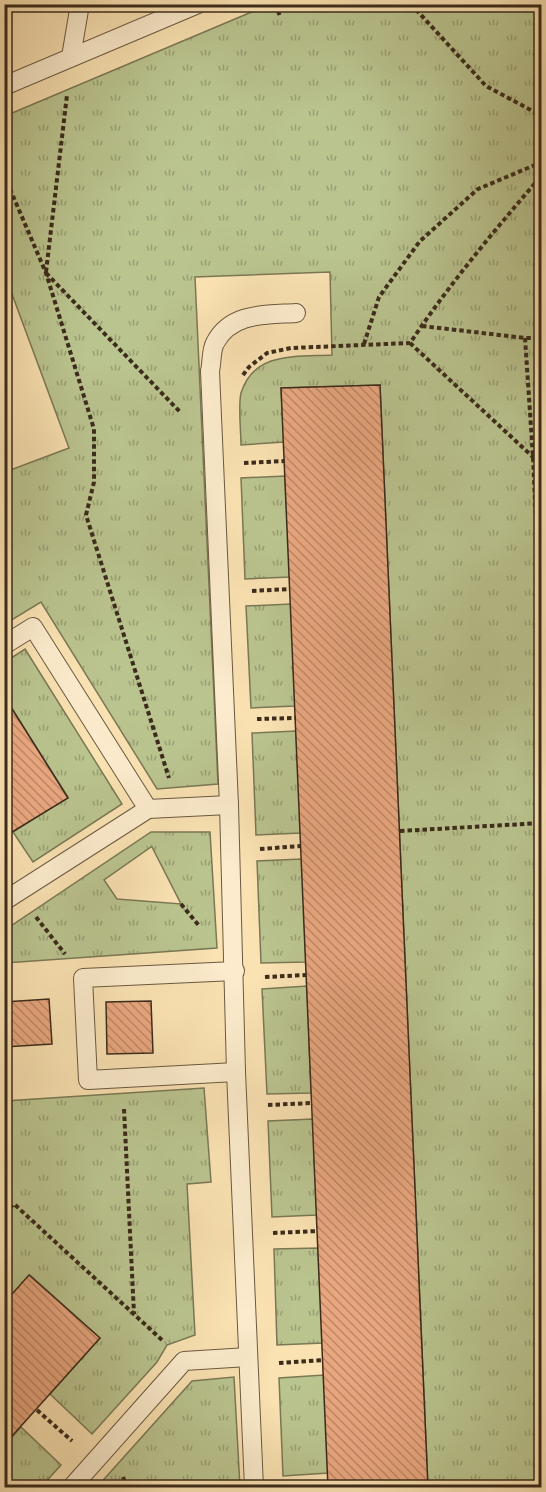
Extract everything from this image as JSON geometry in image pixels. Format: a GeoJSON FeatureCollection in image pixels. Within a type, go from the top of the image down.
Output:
{"type":"FeatureCollection","features":[{"type":"Feature","properties":{"kind":"lane"},"geometry":{"type":"LineString","coordinates":[[71,57],[80,4]]}},
{"type":"Feature","properties":{"kind":"lane"},"geometry":{"type":"LineString","coordinates":[[4,86],[198,4]]}},
{"type":"Feature","properties":{"kind":"lane"},"geometry":{"type":"LineString","coordinates":[[254,1488],[236,1072],[229,805],[210,371],[214,344],[232,323],[251,316],[296,313]]}},
{"type":"Feature","properties":{"kind":"lane"},"geometry":{"type":"LineString","coordinates":[[4,645],[33,627],[148,809]]}},
{"type":"Feature","properties":{"kind":"lane"},"geometry":{"type":"LineString","coordinates":[[11,897],[148,809],[229,805]]}},
{"type":"Feature","properties":{"kind":"lane"},"geometry":{"type":"LineString","coordinates":[[235,971],[83,978],[88,1080],[236,1072]]}},
{"type":"Feature","properties":{"kind":"lane"},"geometry":{"type":"LineString","coordinates":[[71,1488],[184,1361],[248,1357]]}},
{"type":"Feature","properties":{"kind":"path"},"geometry":{"type":"LineString","coordinates":[[275,4],[279,16]]}},
{"type":"Feature","properties":{"kind":"path"},"geometry":{"type":"LineString","coordinates":[[411,4],[486,86],[542,116]]}},
{"type":"Feature","properties":{"kind":"path"},"geometry":{"type":"LineString","coordinates":[[46,273],[71,57]]}},
{"type":"Feature","properties":{"kind":"path"},"geometry":{"type":"LineString","coordinates":[[364,344],[379,297],[420,241],[478,189],[542,162]]}},
{"type":"Feature","properties":{"kind":"path"},"geometry":{"type":"LineString","coordinates":[[4,175],[46,273],[94,429],[94,483],[86,514],[179,807]]}},
{"type":"Feature","properties":{"kind":"path"},"geometry":{"type":"LineString","coordinates":[[410,344],[475,252],[542,175]]}},
{"type":"Feature","properties":{"kind":"path"},"geometry":{"type":"LineString","coordinates":[[46,273],[214,447]]}},
{"type":"Feature","properties":{"kind":"path"},"geometry":{"type":"LineString","coordinates":[[422,326],[542,338]]}},
{"type":"Feature","properties":{"kind":"path"},"geometry":{"type":"LineString","coordinates":[[525,338],[542,655]]}},
{"type":"Feature","properties":{"kind":"path"},"geometry":{"type":"LineString","coordinates":[[237,382],[249,367],[267,353],[291,348],[410,344],[533,457],[542,458]]}},
{"type":"Feature","properties":{"kind":"path"},"geometry":{"type":"LineString","coordinates":[[245,592],[290,589]]}},
{"type":"Feature","properties":{"kind":"path"},"geometry":{"type":"LineString","coordinates":[[251,720],[296,718]]}},
{"type":"Feature","properties":{"kind":"path"},"geometry":{"type":"LineString","coordinates":[[400,831],[542,823]]}},
{"type":"Feature","properties":{"kind":"path"},"geometry":{"type":"LineString","coordinates":[[256,849],[301,846]]}},
{"type":"Feature","properties":{"kind":"path"},"geometry":{"type":"LineString","coordinates":[[11,897],[83,978]]}},
{"type":"Feature","properties":{"kind":"path"},"geometry":{"type":"LineString","coordinates":[[262,977],[306,975]]}},
{"type":"Feature","properties":{"kind":"path"},"geometry":{"type":"LineString","coordinates":[[123,1077],[134,1315]]}},
{"type":"Feature","properties":{"kind":"path"},"geometry":{"type":"LineString","coordinates":[[256,1105],[312,1103]]}},
{"type":"Feature","properties":{"kind":"path"},"geometry":{"type":"LineString","coordinates":[[4,1214],[14,1203],[184,1361]]}},
{"type":"Feature","properties":{"kind":"path"},"geometry":{"type":"LineString","coordinates":[[263,1233],[318,1231]]}},
{"type":"Feature","properties":{"kind":"path"},"geometry":{"type":"LineString","coordinates":[[268,1363],[323,1360]]}},
{"type":"Feature","properties":{"kind":"path"},"geometry":{"type":"LineString","coordinates":[[37,1410],[94,1462]]}},
{"type":"Feature","properties":{"kind":"green space"},"geometry":{"type":"Polygon","coordinates":[[[268,5],[541,5],[541,1487],[428,1487],[380,385],[281,388],[284,442],[241,445],[241,393],[247,379],[256,370],[278,359],[332,355],[330,272],[195,277],[218,784],[157,789],[41,602],[5,624],[5,472],[69,448],[5,275],[5,116],[268,5]]]}},
{"type":"Feature","properties":{"kind":"green space"},"geometry":{"type":"Polygon","coordinates":[[[285,476],[290,577],[245,579],[241,478],[285,476]]]}},
{"type":"Feature","properties":{"kind":"green space"},"geometry":{"type":"Polygon","coordinates":[[[291,604],[295,706],[251,708],[246,606],[291,604]]]}},
{"type":"Feature","properties":{"kind":"green space"},"geometry":{"type":"Polygon","coordinates":[[[25,649],[122,804],[33,862],[13,832],[68,797],[9,704],[5,706],[5,662],[25,649]]]}},
{"type":"Feature","properties":{"kind":"green space"},"geometry":{"type":"Polygon","coordinates":[[[296,731],[301,833],[256,835],[252,733],[296,731]]]}},
{"type":"Feature","properties":{"kind":"green space"},"geometry":{"type":"Polygon","coordinates":[[[151,832],[210,832],[217,948],[5,963],[5,930],[151,832]],[[152,847],[104,880],[117,899],[181,904],[152,847]]]}},
{"type":"Feature","properties":{"kind":"green space"},"geometry":{"type":"Polygon","coordinates":[[[302,859],[306,962],[261,963],[257,861],[302,859]]]}},
{"type":"Feature","properties":{"kind":"green space"},"geometry":{"type":"Polygon","coordinates":[[[307,986],[311,1093],[267,1094],[262,989],[307,986]]]}},
{"type":"Feature","properties":{"kind":"green space"},"geometry":{"type":"Polygon","coordinates":[[[204,1088],[211,1182],[187,1184],[195,1335],[167,1345],[157,1362],[92,1434],[50,1394],[100,1338],[30,1275],[5,1303],[5,1101],[204,1088]]]}},
{"type":"Feature","properties":{"kind":"green space"},"geometry":{"type":"Polygon","coordinates":[[[313,1119],[317,1215],[272,1217],[268,1121],[313,1119]]]}},
{"type":"Feature","properties":{"kind":"green space"},"geometry":{"type":"Polygon","coordinates":[[[318,1248],[323,1343],[277,1345],[274,1249],[318,1248]]]}},
{"type":"Feature","properties":{"kind":"green space"},"geometry":{"type":"Polygon","coordinates":[[[324,1375],[328,1473],[283,1476],[279,1378],[324,1375]]]}},
{"type":"Feature","properties":{"kind":"green space"},"geometry":{"type":"Polygon","coordinates":[[[234,1377],[240,1487],[97,1487],[192,1381],[234,1377]]]}},
{"type":"Feature","properties":{"kind":"green space"},"geometry":{"type":"Polygon","coordinates":[[[21,1427],[61,1465],[41,1487],[5,1487],[5,1445],[21,1427]]]}},
{"type":"Feature","properties":{"kind":"building"},"geometry":{"type":"Polygon","coordinates":[[[4,4],[21,4],[4,20],[4,4]]]}},
{"type":"Feature","properties":{"kind":"building"},"geometry":{"type":"Polygon","coordinates":[[[380,385],[428,1488],[328,1488],[281,388],[380,385]]]}},
{"type":"Feature","properties":{"kind":"building"},"geometry":{"type":"Polygon","coordinates":[[[9,704],[68,798],[4,837],[4,706],[9,704]]]}},
{"type":"Feature","properties":{"kind":"building"},"geometry":{"type":"Polygon","coordinates":[[[49,999],[52,1044],[4,1047],[4,1002],[49,999]]]}},
{"type":"Feature","properties":{"kind":"building"},"geometry":{"type":"Polygon","coordinates":[[[151,1001],[153,1053],[107,1054],[106,1002],[151,1001]]]}},
{"type":"Feature","properties":{"kind":"building"},"geometry":{"type":"Polygon","coordinates":[[[29,1275],[100,1338],[4,1445],[4,1303],[29,1275]]]}}]}
